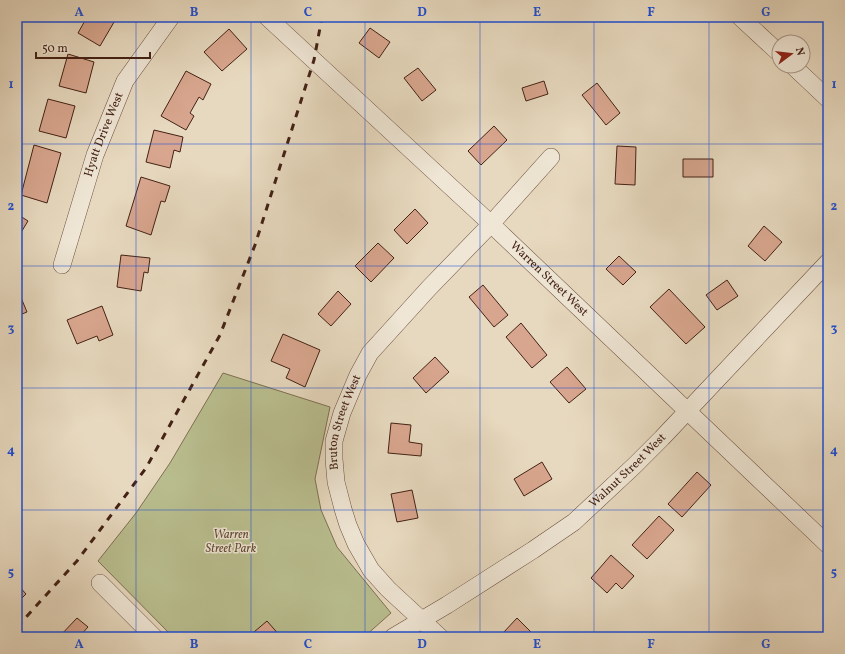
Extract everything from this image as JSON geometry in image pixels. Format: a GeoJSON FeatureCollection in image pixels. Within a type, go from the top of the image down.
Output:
{"type":"FeatureCollection","features":[{"type":"Feature","properties":{"kind":"street","name":"Hyatt Drive West"},"geometry":{"type":"LineString","coordinates":[[62,265],[95,155],[125,81],[171,17]]}},
{"type":"Feature","properties":{"kind":"street","name":"Warren Street West"},"geometry":{"type":"LineString","coordinates":[[267,17],[491,224],[828,545]]}},
{"type":"Feature","properties":{"kind":"street"},"geometry":{"type":"LineString","coordinates":[[740,17],[771,46]]}},
{"type":"Feature","properties":{"kind":"street"},"geometry":{"type":"LineString","coordinates":[[801,74],[828,99]]}},
{"type":"Feature","properties":{"kind":"street","name":"Bruton Street West"},"geometry":{"type":"LineString","coordinates":[[440,637],[371,570],[356,544],[348,525],[336,482],[334,441],[342,413],[358,375],[370,353],[491,224],[551,157]]}},
{"type":"Feature","properties":{"kind":"street","name":"Walnut Street West"},"geometry":{"type":"LineString","coordinates":[[393,637],[447,605],[574,522],[662,438],[828,262]]}},
{"type":"Feature","properties":{"kind":"street"},"geometry":{"type":"LineString","coordinates":[[100,583],[154,637]]}},
{"type":"Feature","properties":{"kind":"green space","name":"Warren Street Park"},"geometry":{"type":"Polygon","coordinates":[[[223,373],[330,407],[315,479],[321,510],[337,547],[391,613],[364,637],[173,637],[98,561],[136,513],[170,463],[223,373]]]}},
{"type":"Feature","properties":{"kind":"building"},"geometry":{"type":"Polygon","coordinates":[[[87,17],[117,17],[100,46],[78,33],[87,17]]]}},
{"type":"Feature","properties":{"kind":"building"},"geometry":{"type":"Polygon","coordinates":[[[370,28],[390,42],[379,58],[359,43],[370,28]]]}},
{"type":"Feature","properties":{"kind":"building"},"geometry":{"type":"Polygon","coordinates":[[[229,29],[247,49],[222,71],[204,52],[229,29]]]}},
{"type":"Feature","properties":{"kind":"building"},"geometry":{"type":"Polygon","coordinates":[[[68,54],[94,62],[86,93],[59,86],[68,54]]]}},
{"type":"Feature","properties":{"kind":"building"},"geometry":{"type":"Polygon","coordinates":[[[418,68],[436,90],[422,101],[404,78],[418,68]]]}},
{"type":"Feature","properties":{"kind":"building"},"geometry":{"type":"Polygon","coordinates":[[[186,71],[211,84],[203,100],[199,97],[190,113],[194,116],[186,130],[161,116],[186,71]]]}},
{"type":"Feature","properties":{"kind":"building"},"geometry":{"type":"Polygon","coordinates":[[[544,81],[548,94],[526,101],[522,88],[544,81]]]}},
{"type":"Feature","properties":{"kind":"building"},"geometry":{"type":"Polygon","coordinates":[[[597,83],[620,113],[606,125],[582,95],[597,83]]]}},
{"type":"Feature","properties":{"kind":"building"},"geometry":{"type":"Polygon","coordinates":[[[48,99],[75,106],[66,138],[39,131],[48,99]]]}},
{"type":"Feature","properties":{"kind":"building"},"geometry":{"type":"Polygon","coordinates":[[[494,126],[507,140],[481,165],[468,151],[494,126]]]}},
{"type":"Feature","properties":{"kind":"building"},"geometry":{"type":"Polygon","coordinates":[[[154,130],[183,137],[180,152],[174,150],[170,168],[146,162],[154,130]]]}},
{"type":"Feature","properties":{"kind":"building"},"geometry":{"type":"Polygon","coordinates":[[[34,145],[61,153],[47,203],[21,195],[34,145]]]}},
{"type":"Feature","properties":{"kind":"building"},"geometry":{"type":"Polygon","coordinates":[[[617,146],[636,147],[635,185],[615,184],[617,146]]]}},
{"type":"Feature","properties":{"kind":"building"},"geometry":{"type":"Polygon","coordinates":[[[683,159],[713,159],[713,177],[683,177],[683,159]]]}},
{"type":"Feature","properties":{"kind":"building"},"geometry":{"type":"Polygon","coordinates":[[[141,177],[170,186],[165,202],[161,201],[151,235],[126,226],[141,177]]]}},
{"type":"Feature","properties":{"kind":"building"},"geometry":{"type":"Polygon","coordinates":[[[415,209],[428,223],[407,244],[394,230],[415,209]]]}},
{"type":"Feature","properties":{"kind":"building"},"geometry":{"type":"Polygon","coordinates":[[[17,214],[28,221],[17,239],[17,214]]]}},
{"type":"Feature","properties":{"kind":"building"},"geometry":{"type":"Polygon","coordinates":[[[764,226],[782,242],[765,261],[748,246],[764,226]]]}},
{"type":"Feature","properties":{"kind":"building"},"geometry":{"type":"Polygon","coordinates":[[[378,243],[394,258],[371,282],[355,266],[378,243]]]}},
{"type":"Feature","properties":{"kind":"building"},"geometry":{"type":"Polygon","coordinates":[[[121,255],[150,258],[148,273],[144,272],[141,291],[117,287],[121,255]]]}},
{"type":"Feature","properties":{"kind":"building"},"geometry":{"type":"Polygon","coordinates":[[[619,256],[636,272],[623,285],[606,269],[619,256]]]}},
{"type":"Feature","properties":{"kind":"building"},"geometry":{"type":"Polygon","coordinates":[[[727,280],[738,296],[717,310],[706,295],[727,280]]]}},
{"type":"Feature","properties":{"kind":"building"},"geometry":{"type":"Polygon","coordinates":[[[483,285],[508,315],[494,327],[469,297],[483,285]]]}},
{"type":"Feature","properties":{"kind":"building"},"geometry":{"type":"Polygon","coordinates":[[[17,288],[27,312],[17,316],[17,288]]]}},
{"type":"Feature","properties":{"kind":"building"},"geometry":{"type":"Polygon","coordinates":[[[669,289],[705,327],[686,344],[650,307],[669,289]]]}},
{"type":"Feature","properties":{"kind":"building"},"geometry":{"type":"Polygon","coordinates":[[[338,291],[351,304],[331,326],[318,314],[338,291]]]}},
{"type":"Feature","properties":{"kind":"building"},"geometry":{"type":"Polygon","coordinates":[[[102,306],[113,335],[99,341],[97,336],[77,344],[67,320],[102,306]]]}},
{"type":"Feature","properties":{"kind":"building"},"geometry":{"type":"Polygon","coordinates":[[[521,323],[547,355],[532,368],[506,337],[521,323]]]}},
{"type":"Feature","properties":{"kind":"building"},"geometry":{"type":"Polygon","coordinates":[[[283,334],[320,350],[305,387],[286,378],[290,369],[271,361],[283,334]]]}},
{"type":"Feature","properties":{"kind":"building"},"geometry":{"type":"Polygon","coordinates":[[[435,357],[449,372],[426,393],[413,378],[435,357]]]}},
{"type":"Feature","properties":{"kind":"building"},"geometry":{"type":"Polygon","coordinates":[[[567,367],[586,389],[569,403],[550,382],[567,367]]]}},
{"type":"Feature","properties":{"kind":"building"},"geometry":{"type":"Polygon","coordinates":[[[391,423],[411,425],[409,442],[422,444],[421,456],[388,453],[391,423]]]}},
{"type":"Feature","properties":{"kind":"building"},"geometry":{"type":"Polygon","coordinates":[[[542,462],[552,479],[524,496],[514,479],[542,462]]]}},
{"type":"Feature","properties":{"kind":"building"},"geometry":{"type":"Polygon","coordinates":[[[697,472],[711,485],[682,517],[668,504],[697,472]]]}},
{"type":"Feature","properties":{"kind":"building"},"geometry":{"type":"Polygon","coordinates":[[[412,490],[418,518],[397,522],[391,494],[412,490]]]}},
{"type":"Feature","properties":{"kind":"building"},"geometry":{"type":"Polygon","coordinates":[[[659,516],[674,530],[647,559],[632,545],[659,516]]]}},
{"type":"Feature","properties":{"kind":"building"},"geometry":{"type":"Polygon","coordinates":[[[611,555],[634,576],[622,589],[616,583],[607,593],[591,578],[611,555]]]}},
{"type":"Feature","properties":{"kind":"building"},"geometry":{"type":"Polygon","coordinates":[[[17,584],[26,594],[17,603],[17,584]]]}},
{"type":"Feature","properties":{"kind":"building"},"geometry":{"type":"Polygon","coordinates":[[[77,618],[88,627],[79,637],[59,637],[77,618]]]}},
{"type":"Feature","properties":{"kind":"building"},"geometry":{"type":"Polygon","coordinates":[[[517,618],[536,637],[506,637],[503,633],[517,618]]]}},
{"type":"Feature","properties":{"kind":"building"},"geometry":{"type":"Polygon","coordinates":[[[267,621],[281,637],[258,637],[254,632],[267,621]]]}},
{"type":"Feature","properties":{"kind":"railway"},"geometry":{"type":"LineString","coordinates":[[17,627],[77,561],[146,468],[220,335],[255,245],[314,60],[322,17]]}}]}
